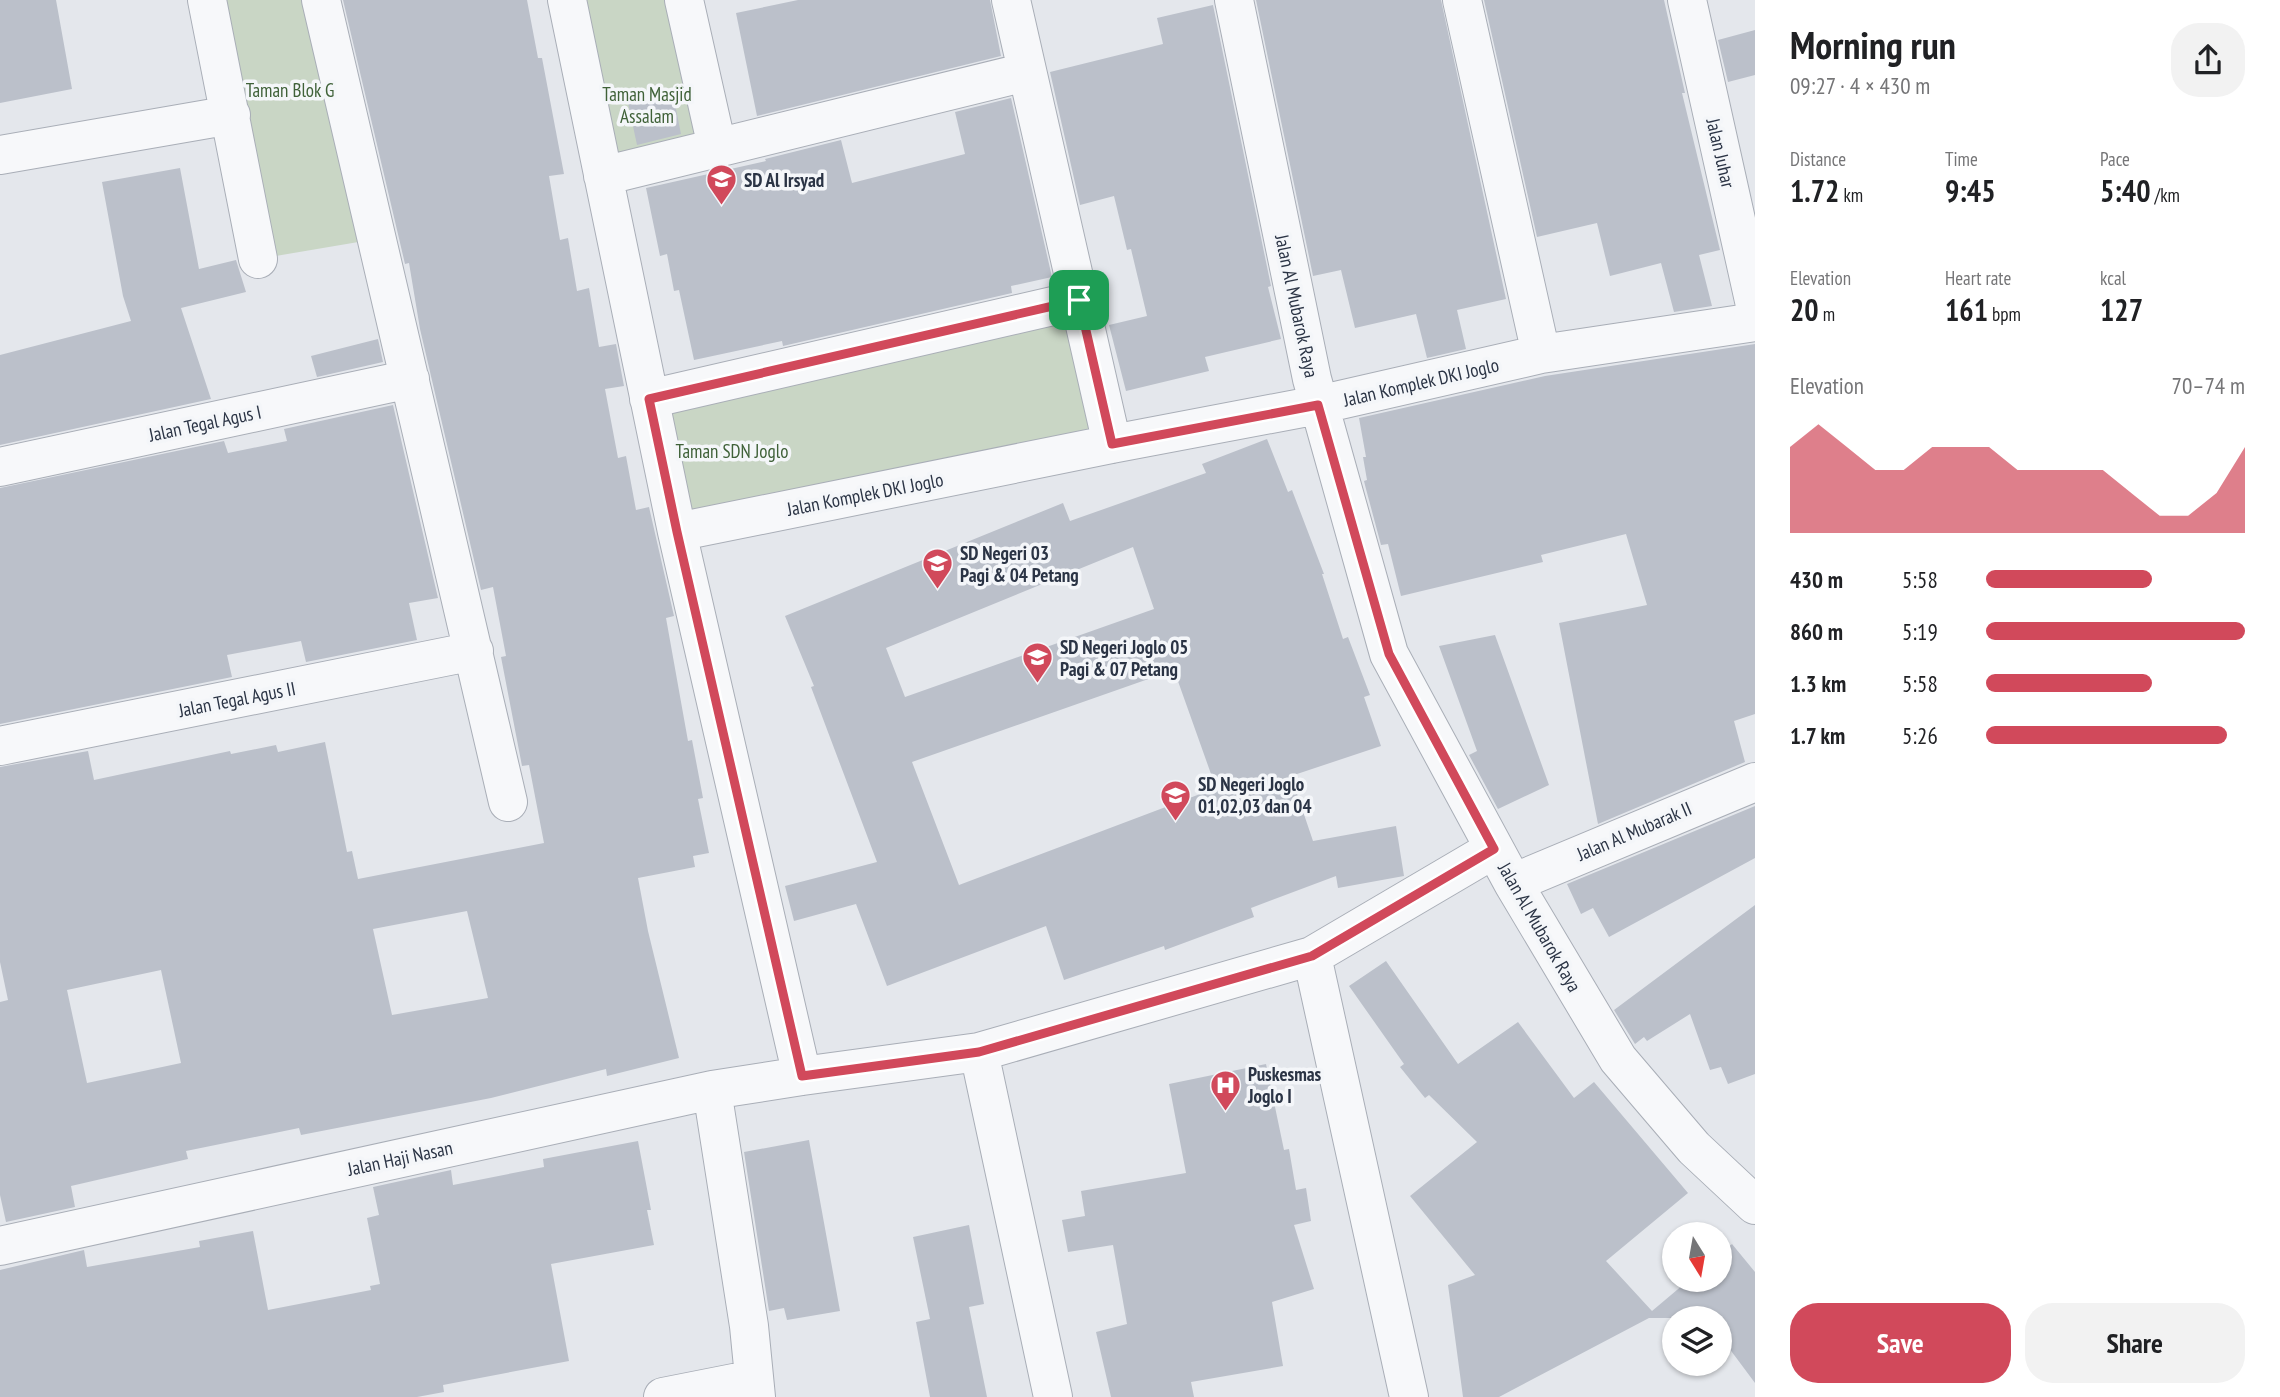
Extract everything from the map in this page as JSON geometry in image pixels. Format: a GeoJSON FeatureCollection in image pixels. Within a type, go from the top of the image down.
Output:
{"type":"FeatureCollection","features":[{"type":"Feature","properties":{"kind":"street"},"geometry":{"type":"LineString","coordinates":[[207,0],[258,259]]}},
{"type":"Feature","properties":{"kind":"street"},"geometry":{"type":"LineString","coordinates":[[321,0],[509,802]]}},
{"type":"Feature","properties":{"kind":"street"},"geometry":{"type":"LineString","coordinates":[[567,0],[677,532],[802,1076]]}},
{"type":"Feature","properties":{"kind":"street"},"geometry":{"type":"LineString","coordinates":[[684,0],[717,148]]}},
{"type":"Feature","properties":{"kind":"street"},"geometry":{"type":"LineString","coordinates":[[1011,0],[1112,444]]}},
{"type":"Feature","properties":{"kind":"street","name":"Jalan Al Mubarok Raya"},"geometry":{"type":"LineString","coordinates":[[1234,0],[1318,405],[1389,654],[1513,883],[1618,1059],[1694,1148],[1755,1205]]}},
{"type":"Feature","properties":{"kind":"street"},"geometry":{"type":"LineString","coordinates":[[1462,0],[1541,354]]}},
{"type":"Feature","properties":{"kind":"street","name":"Jalan Juhar"},"geometry":{"type":"LineString","coordinates":[[1687,0],[1755,305]]}},
{"type":"Feature","properties":{"kind":"street"},"geometry":{"type":"LineString","coordinates":[[603,176],[1026,72]]}},
{"type":"Feature","properties":{"kind":"street"},"geometry":{"type":"LineString","coordinates":[[0,155],[231,115]]}},
{"type":"Feature","properties":{"kind":"street"},"geometry":{"type":"LineString","coordinates":[[649,399],[1079,300]]}},
{"type":"Feature","properties":{"kind":"street","name":"Jalan Komplek DKI Joglo"},"geometry":{"type":"LineString","coordinates":[[677,532],[1318,405],[1541,354],[1755,322]]}},
{"type":"Feature","properties":{"kind":"street","name":"Jalan Tegal Agus I"},"geometry":{"type":"LineString","coordinates":[[0,467],[410,379]]}},
{"type":"Feature","properties":{"kind":"street","name":"Jalan Tegal Agus II"},"geometry":{"type":"LineString","coordinates":[[0,746],[474,651]]}},
{"type":"Feature","properties":{"kind":"street","name":"Jalan Al Mubarak II"},"geometry":{"type":"LineString","coordinates":[[1513,883],[1755,782]]}},
{"type":"Feature","properties":{"kind":"street","name":"Jalan Haji Nasan"},"geometry":{"type":"LineString","coordinates":[[0,1246],[712,1090],[979,1052],[1312,956],[1494,849]]}},
{"type":"Feature","properties":{"kind":"street"},"geometry":{"type":"LineString","coordinates":[[1312,956],[1409,1397]]}},
{"type":"Feature","properties":{"kind":"street"},"geometry":{"type":"LineString","coordinates":[[979,1052],[1052,1397]]}},
{"type":"Feature","properties":{"kind":"street"},"geometry":{"type":"LineString","coordinates":[[663,1397],[755,1388],[749,1326],[712,1090]]}},
{"type":"Feature","properties":{"kind":"green space","name":"Taman Blok G"},"geometry":{"type":"Polygon","coordinates":[[[208,0],[337,0],[382,238],[258,259],[208,0]]]}},
{"type":"Feature","properties":{"kind":"green space","name":"Taman Masjid Assalam"},"geometry":{"type":"Polygon","coordinates":[[[567,0],[684,0],[717,147],[603,176],[567,0]]]}},
{"type":"Feature","properties":{"kind":"green space","name":"Taman SDN Joglo"},"geometry":{"type":"Polygon","coordinates":[[[1083,319],[1107,424],[677,532],[649,399],[1083,319]]]}},
{"type":"Feature","properties":{"kind":"building"},"geometry":{"type":"Polygon","coordinates":[[[0,0],[56,0],[72,89],[0,103],[0,0]]]}},
{"type":"Feature","properties":{"kind":"building"},"geometry":{"type":"Polygon","coordinates":[[[343,0],[527,0],[538,58],[542,58],[564,174],[549,176],[560,240],[568,238],[577,291],[589,288],[599,347],[616,344],[624,386],[605,389],[618,458],[626,456],[636,510],[649,507],[674,616],[666,618],[688,741],[692,740],[703,798],[698,799],[709,853],[693,856],[695,867],[638,878],[679,1058],[607,1076],[606,1069],[491,1098],[301,1135],[299,1128],[186,1151],[188,1159],[71,1186],[75,1207],[6,1222],[0,1195],[0,1002],[8,1000],[0,962],[0,767],[88,751],[94,780],[230,751],[231,754],[276,745],[278,752],[325,742],[347,852],[352,851],[358,879],[544,843],[529,765],[522,766],[501,657],[506,656],[493,587],[481,590],[420,329],[409,263],[405,264],[343,0]],[[467,911],[373,929],[392,1015],[488,998],[467,911]],[[161,970],[67,990],[87,1083],[181,1063],[161,970]]]}},
{"type":"Feature","properties":{"kind":"building"},"geometry":{"type":"Polygon","coordinates":[[[798,0],[990,0],[1001,56],[757,116],[736,13],[798,0]]]}},
{"type":"Feature","properties":{"kind":"building"},"geometry":{"type":"Polygon","coordinates":[[[1256,0],[1441,0],[1506,299],[1457,310],[1466,349],[1427,358],[1416,314],[1355,328],[1341,270],[1313,276],[1256,0]]]}},
{"type":"Feature","properties":{"kind":"building"},"geometry":{"type":"Polygon","coordinates":[[[1484,0],[1664,0],[1685,93],[1682,93],[1720,250],[1699,255],[1712,306],[1674,312],[1661,263],[1610,276],[1597,223],[1537,237],[1484,0]]]}},
{"type":"Feature","properties":{"kind":"building"},"geometry":{"type":"Polygon","coordinates":[[[1213,5],[1271,286],[1268,287],[1281,339],[1205,357],[1209,371],[1126,391],[1109,325],[1147,316],[1131,249],[1127,250],[1114,196],[1080,205],[1050,72],[1163,44],[1157,18],[1213,5]]]}},
{"type":"Feature","properties":{"kind":"building"},"geometry":{"type":"Polygon","coordinates":[[[1755,30],[1755,75],[1728,82],[1718,40],[1755,30]]]}},
{"type":"Feature","properties":{"kind":"building"},"geometry":{"type":"Polygon","coordinates":[[[672,89],[681,134],[637,145],[627,98],[672,89]]]}},
{"type":"Feature","properties":{"kind":"building"},"geometry":{"type":"Polygon","coordinates":[[[1011,98],[1052,277],[1011,286],[1012,293],[783,346],[782,341],[694,360],[679,290],[674,291],[667,254],[660,256],[646,188],[766,161],[765,159],[841,140],[852,183],[965,154],[955,112],[1011,98]]]}},
{"type":"Feature","properties":{"kind":"building"},"geometry":{"type":"Polygon","coordinates":[[[180,168],[199,269],[236,260],[246,292],[181,308],[211,399],[0,445],[0,355],[131,321],[123,296],[102,182],[180,168]]]}},
{"type":"Feature","properties":{"kind":"building"},"geometry":{"type":"Polygon","coordinates":[[[378,339],[383,362],[317,377],[311,356],[378,339]]]}},
{"type":"Feature","properties":{"kind":"building"},"geometry":{"type":"Polygon","coordinates":[[[1755,344],[1755,714],[1734,721],[1745,762],[1598,824],[1559,623],[1647,605],[1626,534],[1541,555],[1543,562],[1401,596],[1388,544],[1381,545],[1364,481],[1367,480],[1363,457],[1366,457],[1359,418],[1545,376],[1755,344]]]}},
{"type":"Feature","properties":{"kind":"building"},"geometry":{"type":"Polygon","coordinates":[[[393,405],[438,598],[409,603],[417,640],[306,662],[301,641],[227,655],[232,677],[0,724],[0,488],[224,441],[228,453],[287,441],[284,429],[393,405]]]}},
{"type":"Feature","properties":{"kind":"building"},"geometry":{"type":"Polygon","coordinates":[[[1267,439],[1288,492],[1292,490],[1324,574],[1343,639],[1348,637],[1370,695],[1364,697],[1381,746],[1291,776],[1313,841],[1396,826],[1404,876],[1338,888],[1336,876],[1251,908],[1254,917],[1165,950],[1164,946],[1064,980],[1046,926],[887,986],[856,904],[794,921],[785,886],[877,862],[811,687],[814,686],[785,616],[1063,503],[1070,521],[1206,473],[1202,464],[1267,439]],[[1133,547],[886,648],[905,697],[1154,609],[1133,547]],[[1174,670],[912,762],[959,885],[1216,788],[1174,670]]]}},
{"type":"Feature","properties":{"kind":"building"},"geometry":{"type":"Polygon","coordinates":[[[1495,635],[1549,785],[1498,809],[1469,755],[1477,751],[1439,646],[1495,635]]]}},
{"type":"Feature","properties":{"kind":"building"},"geometry":{"type":"Polygon","coordinates":[[[1755,806],[1755,858],[1609,937],[1593,908],[1581,914],[1567,884],[1755,806]]]}},
{"type":"Feature","properties":{"kind":"building"},"geometry":{"type":"Polygon","coordinates":[[[1755,905],[1755,1074],[1728,1084],[1721,1067],[1710,1070],[1690,1014],[1647,1041],[1644,1037],[1635,1044],[1614,1010],[1755,905]]]}},
{"type":"Feature","properties":{"kind":"building"},"geometry":{"type":"Polygon","coordinates":[[[1386,961],[1458,1064],[1518,1022],[1574,1098],[1594,1082],[1688,1193],[1606,1261],[1652,1311],[1675,1292],[1732,1292],[1732,1244],[1755,1272],[1755,1383],[1732,1352],[1732,1306],[1662,1306],[1662,1318],[1649,1318],[1499,1397],[1463,1397],[1448,1285],[1475,1275],[1410,1196],[1477,1142],[1429,1095],[1425,1098],[1400,1067],[1404,1064],[1349,986],[1386,961]]]}},
{"type":"Feature","properties":{"kind":"building"},"geometry":{"type":"Polygon","coordinates":[[[1266,1064],[1284,1150],[1289,1149],[1296,1190],[1306,1188],[1311,1221],[1294,1225],[1314,1289],[1272,1302],[1283,1366],[1191,1382],[1194,1397],[1111,1397],[1096,1332],[1127,1324],[1113,1245],[1068,1252],[1062,1220],[1085,1216],[1081,1191],[1186,1173],[1169,1084],[1266,1064]]]}},
{"type":"Feature","properties":{"kind":"building"},"geometry":{"type":"Polygon","coordinates":[[[809,1140],[840,1311],[787,1320],[784,1308],[769,1311],[744,1152],[809,1140]]]}},
{"type":"Feature","properties":{"kind":"building"},"geometry":{"type":"Polygon","coordinates":[[[638,1141],[651,1210],[647,1210],[654,1245],[551,1264],[569,1361],[443,1385],[444,1392],[417,1397],[0,1397],[0,1270],[84,1250],[87,1267],[200,1247],[199,1241],[253,1231],[268,1310],[371,1290],[370,1286],[380,1284],[367,1218],[379,1215],[373,1187],[451,1170],[453,1185],[544,1167],[543,1159],[638,1141]]]}},
{"type":"Feature","properties":{"kind":"building"},"geometry":{"type":"Polygon","coordinates":[[[969,1225],[984,1304],[969,1307],[987,1397],[930,1397],[916,1322],[930,1319],[913,1237],[969,1225]]]}},
{"type":"Feature","properties":{"kind":"place","name":"SD Al Irsyad"},"geometry":{"type":"Point","coordinates":[721,207]}},
{"type":"Feature","properties":{"kind":"place","name":"SD Negeri 03 Pagi & 04 Petang"},"geometry":{"type":"Point","coordinates":[937,591]}},
{"type":"Feature","properties":{"kind":"place","name":"SD Negeri Joglo 05 Pagi & 07 Petang"},"geometry":{"type":"Point","coordinates":[1037,685]}},
{"type":"Feature","properties":{"kind":"place","name":"SD Negeri Joglo 01,02,03 dan 04"},"geometry":{"type":"Point","coordinates":[1175,822]}},
{"type":"Feature","properties":{"kind":"place","name":"Puskesmas Joglo I"},"geometry":{"type":"Point","coordinates":[1225,1112]}},
{"type":"Feature","properties":{"kind":"route"},"geometry":{"type":"LineString","coordinates":[[1079,300],[1112,444],[1318,405],[1389,654],[1494,849],[1312,956],[979,1052],[802,1076],[649,399],[1079,300]]}}]}
